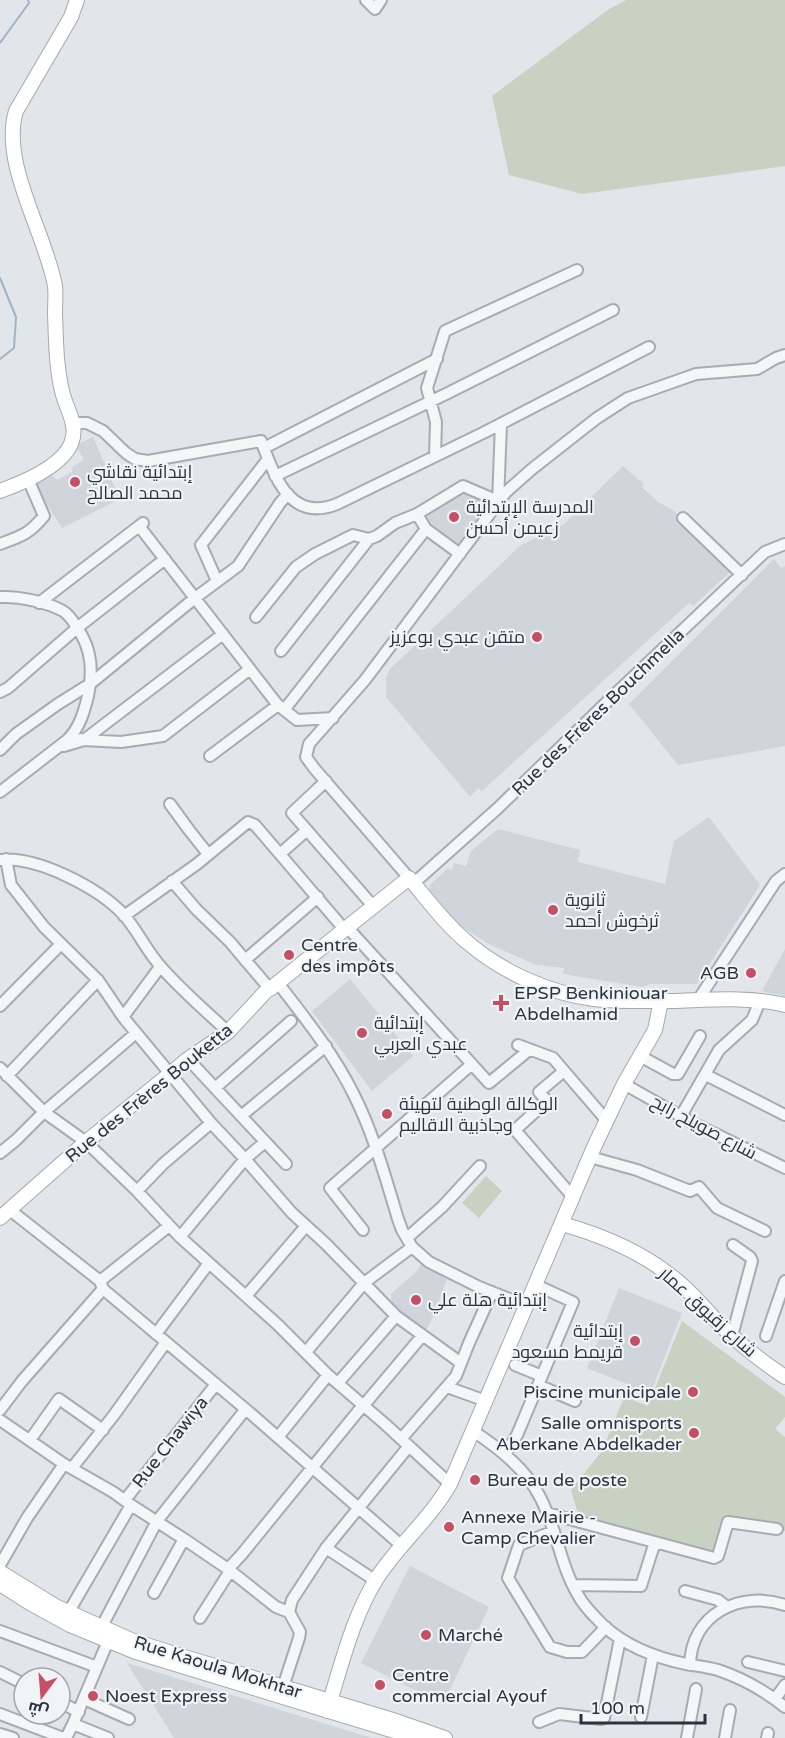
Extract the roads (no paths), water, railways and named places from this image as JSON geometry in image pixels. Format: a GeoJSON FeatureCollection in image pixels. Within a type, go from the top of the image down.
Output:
{"type":"FeatureCollection","features":[{"type":"Feature","properties":{"kind":"main road"},"geometry":{"type":"LineString","coordinates":[[0,491],[28,479],[49,466],[66,452],[72,442],[73,423],[62,391],[56,349],[55,286],[16,176],[10,150],[10,138],[16,111],[71,17],[77,0]]}},
{"type":"Feature","properties":{"kind":"main road"},"geometry":{"type":"LineString","coordinates":[[411,881],[467,942],[491,960],[520,976],[564,992],[592,998],[634,1001],[760,1001],[785,1005]]}},
{"type":"Feature","properties":{"kind":"main road","name":"Rue des Frères Bouketta"},"geometry":{"type":"LineString","coordinates":[[5,1214],[86,1142],[188,1059],[228,1032],[273,985],[373,906],[411,881]]}},
{"type":"Feature","properties":{"kind":"main road"},"geometry":{"type":"LineString","coordinates":[[329,1706],[352,1634],[376,1581],[435,1508],[450,1484],[590,1157],[624,1084],[655,1029],[661,1001]]}},
{"type":"Feature","properties":{"kind":"main road","name":"شارع زقيوق عمار"},"geometry":{"type":"LineString","coordinates":[[562,1224],[634,1252],[661,1269],[682,1285],[732,1336],[785,1377]]}},
{"type":"Feature","properties":{"kind":"main road","name":"Rue Kaoula Mokhtar"},"geometry":{"type":"LineString","coordinates":[[0,1572],[36,1595],[101,1628],[168,1652],[283,1687],[417,1738]]}},
{"type":"Feature","properties":{"kind":"main road","name":"Rue Kaoula Mokhtar"},"geometry":{"type":"LineString","coordinates":[[0,1584],[50,1614],[108,1641],[173,1665],[396,1721],[445,1738]]}},
{"type":"Feature","properties":{"kind":"street"},"geometry":{"type":"LineString","coordinates":[[366,0],[375,9],[381,0]]}},
{"type":"Feature","properties":{"kind":"street"},"geometry":{"type":"LineString","coordinates":[[435,456],[436,422],[428,388],[445,331],[578,270]]}},
{"type":"Feature","properties":{"kind":"street"},"geometry":{"type":"LineString","coordinates":[[275,476],[430,402],[613,310]]}},
{"type":"Feature","properties":{"kind":"street"},"geometry":{"type":"LineString","coordinates":[[73,423],[87,423],[103,431],[135,459],[148,460],[261,441],[275,476],[288,494],[302,506],[315,509],[328,507],[501,424],[649,347]]}},
{"type":"Feature","properties":{"kind":"street"},"geometry":{"type":"LineString","coordinates":[[411,881],[306,757],[309,744],[372,671],[510,488],[532,469],[597,418],[628,398],[696,374],[757,369],[776,358],[785,356]]}},
{"type":"Feature","properties":{"kind":"street"},"geometry":{"type":"LineString","coordinates":[[264,448],[437,359]]}},
{"type":"Feature","properties":{"kind":"street"},"geometry":{"type":"LineString","coordinates":[[498,504],[501,424]]}},
{"type":"Feature","properties":{"kind":"street"},"geometry":{"type":"LineString","coordinates":[[217,581],[201,546],[268,459]]}},
{"type":"Feature","properties":{"kind":"street"},"geometry":{"type":"LineString","coordinates":[[0,544],[21,537],[32,530],[44,516],[28,479]]}},
{"type":"Feature","properties":{"kind":"street"},"geometry":{"type":"LineString","coordinates":[[281,651],[369,539],[463,486],[491,498],[498,504]]}},
{"type":"Feature","properties":{"kind":"street"},"geometry":{"type":"LineString","coordinates":[[0,750],[16,734],[90,684],[238,566],[288,494]]}},
{"type":"Feature","properties":{"kind":"street"},"geometry":{"type":"LineString","coordinates":[[417,514],[426,529],[460,554]]}},
{"type":"Feature","properties":{"kind":"street"},"geometry":{"type":"LineString","coordinates":[[683,518],[742,575]]}},
{"type":"Feature","properties":{"kind":"street"},"geometry":{"type":"LineString","coordinates":[[39,603],[141,524],[165,559],[281,708],[297,720],[333,718]]}},
{"type":"Feature","properties":{"kind":"street"},"geometry":{"type":"LineString","coordinates":[[210,756],[281,708],[426,529]]}},
{"type":"Feature","properties":{"kind":"street"},"geometry":{"type":"LineString","coordinates":[[256,618],[296,567],[315,554],[353,535],[369,539]]}},
{"type":"Feature","properties":{"kind":"street","name":"Rue des Frères Bouchmella"},"geometry":{"type":"LineString","coordinates":[[411,881],[498,808],[765,552],[785,544]]}},
{"type":"Feature","properties":{"kind":"street"},"geometry":{"type":"LineString","coordinates":[[0,692],[8,688],[77,628],[165,559]]}},
{"type":"Feature","properties":{"kind":"street"},"geometry":{"type":"LineString","coordinates":[[0,597],[23,599],[65,612],[88,648],[92,667],[82,715],[73,734],[0,792]]}},
{"type":"Feature","properties":{"kind":"street"},"geometry":{"type":"LineString","coordinates":[[84,740],[223,634]]}},
{"type":"Feature","properties":{"kind":"street"},"geometry":{"type":"LineString","coordinates":[[57,748],[84,740],[121,742],[163,736],[250,669]]}},
{"type":"Feature","properties":{"kind":"street"},"geometry":{"type":"LineString","coordinates":[[73,734],[84,740]]}},
{"type":"Feature","properties":{"kind":"street"},"geometry":{"type":"LineString","coordinates":[[326,781],[292,813],[373,906]]}},
{"type":"Feature","properties":{"kind":"street"},"geometry":{"type":"LineString","coordinates":[[170,804],[208,854]]}},
{"type":"Feature","properties":{"kind":"street"},"geometry":{"type":"LineString","coordinates":[[124,916],[248,822],[255,825],[489,1083],[529,1050]]}},
{"type":"Feature","properties":{"kind":"street"},"geometry":{"type":"LineString","coordinates":[[280,854],[307,830]]}},
{"type":"Feature","properties":{"kind":"street"},"geometry":{"type":"LineString","coordinates":[[228,1032],[160,967],[124,916],[107,901],[79,882],[33,863],[3,859],[10,885],[44,927],[98,980],[123,1017],[170,1074],[292,1213],[396,1316],[461,1363]]}},
{"type":"Feature","properties":{"kind":"street"},"geometry":{"type":"LineString","coordinates":[[698,1000],[776,881],[785,873]]}},
{"type":"Feature","properties":{"kind":"street"},"geometry":{"type":"LineString","coordinates":[[172,881],[245,960],[273,985],[326,1046],[354,1094],[376,1147],[398,1219],[410,1242],[429,1262],[527,1306]]}},
{"type":"Feature","properties":{"kind":"street"},"geometry":{"type":"LineString","coordinates":[[245,960],[318,897]]}},
{"type":"Feature","properties":{"kind":"street"},"geometry":{"type":"LineString","coordinates":[[0,1006],[61,944]]}},
{"type":"Feature","properties":{"kind":"street"},"geometry":{"type":"LineString","coordinates":[[123,1017],[160,967]]}},
{"type":"Feature","properties":{"kind":"street"},"geometry":{"type":"LineString","coordinates":[[98,980],[4,1072],[44,1112],[86,1142],[180,1237],[246,1296],[328,1375],[364,1404],[450,1484]]}},
{"type":"Feature","properties":{"kind":"street"},"geometry":{"type":"LineString","coordinates":[[681,1116],[719,1050],[752,1020],[760,1001]]}},
{"type":"Feature","properties":{"kind":"street"},"geometry":{"type":"LineString","coordinates":[[215,1088],[291,1022]]}},
{"type":"Feature","properties":{"kind":"street"},"geometry":{"type":"LineString","coordinates":[[0,1153],[136,1033]]}},
{"type":"Feature","properties":{"kind":"street"},"geometry":{"type":"LineString","coordinates":[[640,1056],[678,1074],[700,1036]]}},
{"type":"Feature","properties":{"kind":"street"},"geometry":{"type":"LineString","coordinates":[[518,1045],[553,1058],[607,1121]]}},
{"type":"Feature","properties":{"kind":"street"},"geometry":{"type":"LineString","coordinates":[[241,1116],[326,1046]]}},
{"type":"Feature","properties":{"kind":"street"},"geometry":{"type":"LineString","coordinates":[[188,1059],[286,1164]]}},
{"type":"Feature","properties":{"kind":"street"},"geometry":{"type":"LineString","coordinates":[[363,1230],[330,1188],[472,1064]]}},
{"type":"Feature","properties":{"kind":"street"},"geometry":{"type":"LineString","coordinates":[[564,1071],[539,1092],[547,1101],[515,1130],[573,1197]]}},
{"type":"Feature","properties":{"kind":"street"},"geometry":{"type":"LineString","coordinates":[[706,1074],[785,1115]]}},
{"type":"Feature","properties":{"kind":"street","name":"شارع صويلح رابح"},"geometry":{"type":"LineString","coordinates":[[624,1084],[681,1116],[785,1168]]}},
{"type":"Feature","properties":{"kind":"street"},"geometry":{"type":"LineString","coordinates":[[137,1191],[163,1164],[211,1123]]}},
{"type":"Feature","properties":{"kind":"street"},"geometry":{"type":"LineString","coordinates":[[180,1237],[246,1159],[265,1142]]}},
{"type":"Feature","properties":{"kind":"street"},"geometry":{"type":"LineString","coordinates":[[590,1157],[637,1170],[690,1191],[699,1187],[717,1208],[765,1231]]}},
{"type":"Feature","properties":{"kind":"street"},"geometry":{"type":"LineString","coordinates":[[306,1352],[364,1283],[410,1242],[480,1166]]}},
{"type":"Feature","properties":{"kind":"street"},"geometry":{"type":"LineString","coordinates":[[5,1214],[102,1285],[402,1546]]}},
{"type":"Feature","properties":{"kind":"street"},"geometry":{"type":"LineString","coordinates":[[0,1410],[102,1285],[169,1226]]}},
{"type":"Feature","properties":{"kind":"street"},"geometry":{"type":"LineString","coordinates":[[246,1296],[306,1226]]}},
{"type":"Feature","properties":{"kind":"street"},"geometry":{"type":"LineString","coordinates":[[732,1336],[752,1261],[733,1245]]}},
{"type":"Feature","properties":{"kind":"street"},"geometry":{"type":"LineString","coordinates":[[156,1334],[209,1263]]}},
{"type":"Feature","properties":{"kind":"street"},"geometry":{"type":"LineString","coordinates":[[766,1336],[785,1281]]}},
{"type":"Feature","properties":{"kind":"street"},"geometry":{"type":"LineString","coordinates":[[505,1455],[517,1435],[573,1302],[536,1285]]}},
{"type":"Feature","properties":{"kind":"street"},"geometry":{"type":"LineString","coordinates":[[289,1612],[292,1600],[327,1548],[456,1376],[492,1292]]}},
{"type":"Feature","properties":{"kind":"street"},"geometry":{"type":"LineString","coordinates":[[338,1383],[396,1316]]}},
{"type":"Feature","properties":{"kind":"street"},"geometry":{"type":"LineString","coordinates":[[200,1618],[229,1570],[422,1336]]}},
{"type":"Feature","properties":{"kind":"street"},"geometry":{"type":"LineString","coordinates":[[0,1565],[27,1518],[68,1466],[103,1430],[166,1342]]}},
{"type":"Feature","properties":{"kind":"street"},"geometry":{"type":"LineString","coordinates":[[515,1365],[575,1401]]}},
{"type":"Feature","properties":{"kind":"street"},"geometry":{"type":"LineString","coordinates":[[278,1437],[328,1375]]}},
{"type":"Feature","properties":{"kind":"street","name":"Rue Chawiya"},"geometry":{"type":"LineString","coordinates":[[69,1613],[128,1503],[216,1384]]}},
{"type":"Feature","properties":{"kind":"street"},"geometry":{"type":"LineString","coordinates":[[447,1387],[486,1401]]}},
{"type":"Feature","properties":{"kind":"street"},"geometry":{"type":"LineString","coordinates":[[30,1440],[59,1399],[103,1430]]}},
{"type":"Feature","properties":{"kind":"street"},"geometry":{"type":"LineString","coordinates":[[101,1628],[157,1521],[245,1410]]}},
{"type":"Feature","properties":{"kind":"street"},"geometry":{"type":"LineString","coordinates":[[0,1420],[184,1539],[229,1570],[276,1607],[289,1612],[300,1632],[283,1687]]}},
{"type":"Feature","properties":{"kind":"street"},"geometry":{"type":"LineString","coordinates":[[473,1431],[505,1455],[535,1487],[548,1513],[573,1585],[582,1602],[606,1627],[640,1650],[690,1665],[714,1669],[738,1678],[785,1707]]}},
{"type":"Feature","properties":{"kind":"street"},"geometry":{"type":"LineString","coordinates":[[548,1513],[714,1558],[718,1556],[728,1522],[777,1529]]}},
{"type":"Feature","properties":{"kind":"street"},"geometry":{"type":"LineString","coordinates":[[554,1531],[519,1545],[508,1578],[550,1647],[567,1652],[582,1652],[606,1627]]}},
{"type":"Feature","properties":{"kind":"street"},"geometry":{"type":"LineString","coordinates":[[154,1593],[184,1539]]}},
{"type":"Feature","properties":{"kind":"street"},"geometry":{"type":"LineString","coordinates":[[573,1585],[641,1586],[655,1542]]}},
{"type":"Feature","properties":{"kind":"street"},"geometry":{"type":"LineString","coordinates":[[327,1548],[376,1581]]}},
{"type":"Feature","properties":{"kind":"street"},"geometry":{"type":"LineString","coordinates":[[685,1591],[718,1600],[727,1607]]}},
{"type":"Feature","properties":{"kind":"street"},"geometry":{"type":"LineString","coordinates":[[690,1665],[690,1654],[699,1632],[710,1619],[727,1607],[753,1600],[785,1605]]}},
{"type":"Feature","properties":{"kind":"street"},"geometry":{"type":"LineString","coordinates":[[0,1631],[97,1667]]}},
{"type":"Feature","properties":{"kind":"street"},"geometry":{"type":"LineString","coordinates":[[539,1722],[559,1714],[604,1718],[620,1638]]}},
{"type":"Feature","properties":{"kind":"street"},"geometry":{"type":"LineString","coordinates":[[0,1714],[65,1738],[74,1724],[108,1641]]}},
{"type":"Feature","properties":{"kind":"street"},"geometry":{"type":"LineString","coordinates":[[641,1717],[653,1655]]}},
{"type":"Feature","properties":{"kind":"street"},"geometry":{"type":"LineString","coordinates":[[748,1662],[785,1671]]}},
{"type":"Feature","properties":{"kind":"street"},"geometry":{"type":"LineString","coordinates":[[775,1699],[785,1685]]}},
{"type":"Feature","properties":{"kind":"street"},"geometry":{"type":"LineString","coordinates":[[687,1738],[696,1689]]}},
{"type":"Feature","properties":{"kind":"street"},"geometry":{"type":"LineString","coordinates":[[84,1699],[129,1719]]}},
{"type":"Feature","properties":{"kind":"street"},"geometry":{"type":"LineString","coordinates":[[72,1708],[79,1712]]}},
{"type":"Feature","properties":{"kind":"street"},"geometry":{"type":"LineString","coordinates":[[725,1738],[730,1710]]}},
{"type":"Feature","properties":{"kind":"street"},"geometry":{"type":"LineString","coordinates":[[74,1724],[108,1738]]}},
{"type":"Feature","properties":{"kind":"street"},"geometry":{"type":"LineString","coordinates":[[0,1734],[13,1738]]}},
{"type":"Feature","properties":{"kind":"waterway"},"geometry":{"type":"LineString","coordinates":[[0,43],[29,3],[28,0]]}},
{"type":"Feature","properties":{"kind":"waterway"},"geometry":{"type":"LineString","coordinates":[[0,278],[16,317],[14,348],[0,359]]}},
{"type":"Feature","properties":{"kind":"place","name":"إبتدائية نقاشي محمد الصالح"},"geometry":{"type":"Point","coordinates":[75,482]}},
{"type":"Feature","properties":{"kind":"place","name":"المدرسة الإبتدائية زعيمن أحسن"},"geometry":{"type":"Point","coordinates":[454,517]}},
{"type":"Feature","properties":{"kind":"place","name":"متقن عبدي بوعزيز"},"geometry":{"type":"Point","coordinates":[537,637]}},
{"type":"Feature","properties":{"kind":"place","name":"ثانوية ثرخوش أحمد"},"geometry":{"type":"Point","coordinates":[553,910]}},
{"type":"Feature","properties":{"kind":"place","name":"Centre des impôts"},"geometry":{"type":"Point","coordinates":[289,955]}},
{"type":"Feature","properties":{"kind":"place","name":"AGB"},"geometry":{"type":"Point","coordinates":[751,973]}},
{"type":"Feature","properties":{"kind":"place","name":"EPSP Benkiniouar Abdelhamid"},"geometry":{"type":"Point","coordinates":[501,1003]}},
{"type":"Feature","properties":{"kind":"place","name":"إبتدائية عبدي العربي"},"geometry":{"type":"Point","coordinates":[362,1033]}},
{"type":"Feature","properties":{"kind":"place","name":"الوكالة الوطنية لتهيئة وجاذبية الاقاليم"},"geometry":{"type":"Point","coordinates":[387,1114]}},
{"type":"Feature","properties":{"kind":"place","name":"إبتدائية هلة علي"},"geometry":{"type":"Point","coordinates":[416,1300]}},
{"type":"Feature","properties":{"kind":"place","name":"إبتدائية قريمط مسعود"},"geometry":{"type":"Point","coordinates":[635,1341]}},
{"type":"Feature","properties":{"kind":"place","name":"Piscine municipale"},"geometry":{"type":"Point","coordinates":[693,1392]}},
{"type":"Feature","properties":{"kind":"place","name":"Salle omnisports Aberkane Abdelkader"},"geometry":{"type":"Point","coordinates":[694,1433]}},
{"type":"Feature","properties":{"kind":"place","name":"Bureau de poste"},"geometry":{"type":"Point","coordinates":[475,1480]}},
{"type":"Feature","properties":{"kind":"place","name":"Annexe Mairie - Camp Chevalier"},"geometry":{"type":"Point","coordinates":[449,1527]}},
{"type":"Feature","properties":{"kind":"place","name":"Marché"},"geometry":{"type":"Point","coordinates":[426,1635]}},
{"type":"Feature","properties":{"kind":"place","name":"Centre commercial Ayouf"},"geometry":{"type":"Point","coordinates":[380,1685]}},
{"type":"Feature","properties":{"kind":"place","name":"Noest Express"},"geometry":{"type":"Point","coordinates":[93,1696]}}]}
